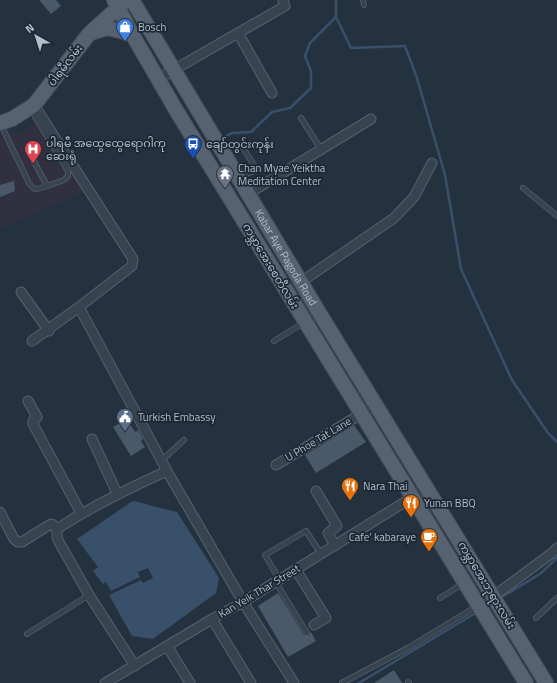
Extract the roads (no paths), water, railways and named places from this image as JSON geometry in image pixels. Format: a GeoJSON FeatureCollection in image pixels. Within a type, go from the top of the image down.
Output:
{"type":"FeatureCollection","features":[{"type":"Feature","properties":{"kind":"main road"},"geometry":{"type":"LineString","coordinates":[[89,34],[102,16],[105,0]]}},
{"type":"Feature","properties":{"kind":"main road"},"geometry":{"type":"LineString","coordinates":[[132,0],[148,27]]}},
{"type":"Feature","properties":{"kind":"main road"},"geometry":{"type":"LineString","coordinates":[[143,0],[142,2],[148,27]]}},
{"type":"Feature","properties":{"kind":"main road"},"geometry":{"type":"LineString","coordinates":[[119,2],[132,34]]}},
{"type":"Feature","properties":{"kind":"main road","name":"ပါရမီလမ်း"},"geometry":{"type":"LineString","coordinates":[[0,123],[12,119],[32,107],[89,34],[119,2]]}},
{"type":"Feature","properties":{"kind":"main road","name":"Kabar Aye Pagoda Road"},"geometry":{"type":"LineString","coordinates":[[148,27],[237,177],[240,199],[301,282],[426,487]]}},
{"type":"Feature","properties":{"kind":"main road"},"geometry":{"type":"LineString","coordinates":[[89,34],[107,28],[132,34]]}},
{"type":"Feature","properties":{"kind":"main road","name":"ကမ္ဘာအေးစေတီလမ်း"},"geometry":{"type":"LineString","coordinates":[[132,34],[176,110],[240,199],[305,322],[413,497]]}},
{"type":"Feature","properties":{"kind":"main road"},"geometry":{"type":"LineString","coordinates":[[176,110],[192,100]]}},
{"type":"Feature","properties":{"kind":"main road","name":"ကမ္ဘာအေးဘုရားလမ်း"},"geometry":{"type":"LineString","coordinates":[[426,487],[546,683]]}},
{"type":"Feature","properties":{"kind":"main road","name":"ကမ္ဘာအေးဘုရားလမ်း"},"geometry":{"type":"LineString","coordinates":[[413,497],[526,683]]}},
{"type":"Feature","properties":{"kind":"main road"},"geometry":{"type":"LineString","coordinates":[[502,644],[517,635]]}},
{"type":"Feature","properties":{"kind":"street"},"geometry":{"type":"LineString","coordinates":[[158,78],[285,6],[284,0]]}},
{"type":"Feature","properties":{"kind":"street"},"geometry":{"type":"LineString","coordinates":[[238,33],[272,92]]}},
{"type":"Feature","properties":{"kind":"street"},"geometry":{"type":"LineString","coordinates":[[32,107],[133,259],[132,266],[49,331],[32,341]]}},
{"type":"Feature","properties":{"kind":"street"},"geometry":{"type":"LineString","coordinates":[[240,199],[371,119]]}},
{"type":"Feature","properties":{"kind":"street"},"geometry":{"type":"LineString","coordinates":[[301,282],[394,218],[414,197],[432,163]]}},
{"type":"Feature","properties":{"kind":"street"},"geometry":{"type":"LineString","coordinates":[[21,292],[49,331]]}},
{"type":"Feature","properties":{"kind":"street"},"geometry":{"type":"LineString","coordinates":[[79,308],[161,461],[243,602],[294,683]]}},
{"type":"Feature","properties":{"kind":"street"},"geometry":{"type":"LineString","coordinates":[[28,401],[37,417],[33,421],[33,424],[81,513]]}},
{"type":"Feature","properties":{"kind":"street","name":"U Phoe Tat Lane"},"geometry":{"type":"LineString","coordinates":[[276,465],[376,405]]}},
{"type":"Feature","properties":{"kind":"street"},"geometry":{"type":"LineString","coordinates":[[92,439],[117,493]]}},
{"type":"Feature","properties":{"kind":"street"},"geometry":{"type":"LineString","coordinates":[[57,529],[81,513],[117,493],[167,471]]}},
{"type":"Feature","properties":{"kind":"street","name":"Kan Yeik Thar Street"},"geometry":{"type":"LineString","coordinates":[[110,682],[167,646],[335,546],[413,497],[426,487]]}},
{"type":"Feature","properties":{"kind":"street"},"geometry":{"type":"LineString","coordinates":[[316,491],[337,526],[328,533],[335,546]]}},
{"type":"Feature","properties":{"kind":"street"},"geometry":{"type":"LineString","coordinates":[[0,512],[14,539],[18,542],[22,542],[49,524],[52,524],[57,529],[57,537],[59,542],[89,595],[135,666]]}},
{"type":"Feature","properties":{"kind":"street"},"geometry":{"type":"LineString","coordinates":[[481,609],[494,596],[557,548]]}},
{"type":"Feature","properties":{"kind":"street"},"geometry":{"type":"LineString","coordinates":[[296,570],[326,618],[314,625]]}},
{"type":"Feature","properties":{"kind":"street"},"geometry":{"type":"LineString","coordinates":[[212,619],[251,683]]}},
{"type":"Feature","properties":{"kind":"street"},"geometry":{"type":"LineString","coordinates":[[167,646],[190,683]]}},
{"type":"Feature","properties":{"kind":"lane"},"geometry":{"type":"LineString","coordinates":[[0,123],[29,183],[33,188],[37,189],[64,180],[68,176],[68,171],[32,107]]}},
{"type":"Feature","properties":{"kind":"lane"},"geometry":{"type":"LineString","coordinates":[[301,118],[321,149]]}},
{"type":"Feature","properties":{"kind":"lane"},"geometry":{"type":"LineString","coordinates":[[237,177],[257,170],[243,148]]}},
{"type":"Feature","properties":{"kind":"lane"},"geometry":{"type":"LineString","coordinates":[[30,154],[47,186]]}},
{"type":"Feature","properties":{"kind":"lane"},"geometry":{"type":"LineString","coordinates":[[523,188],[557,216]]}},
{"type":"Feature","properties":{"kind":"lane"},"geometry":{"type":"LineString","coordinates":[[274,341],[320,314]]}},
{"type":"Feature","properties":{"kind":"lane"},"geometry":{"type":"LineString","coordinates":[[161,461],[184,440]]}},
{"type":"Feature","properties":{"kind":"lane"},"geometry":{"type":"LineString","coordinates":[[307,633],[277,580],[265,555],[306,531],[321,554]]}},
{"type":"Feature","properties":{"kind":"lane"},"geometry":{"type":"LineString","coordinates":[[440,598],[465,583]]}},
{"type":"Feature","properties":{"kind":"lane"},"geometry":{"type":"LineString","coordinates":[[27,634],[89,595]]}},
{"type":"Feature","properties":{"kind":"lane"},"geometry":{"type":"LineString","coordinates":[[536,618],[557,598]]}},
{"type":"Feature","properties":{"kind":"lane"},"geometry":{"type":"LineString","coordinates":[[342,683],[481,609]]}},
{"type":"Feature","properties":{"kind":"waterway"},"geometry":{"type":"LineString","coordinates":[[221,139],[232,133],[251,132],[272,112],[290,108],[311,88],[311,71],[305,56],[310,43],[336,17],[336,0]]}},
{"type":"Feature","properties":{"kind":"waterway"},"geometry":{"type":"LineString","coordinates":[[336,17],[351,48],[405,46],[417,78],[445,175],[461,269],[512,380],[548,433],[557,442]]}},
{"type":"Feature","properties":{"kind":"waterway"},"geometry":{"type":"LineString","coordinates":[[500,598],[540,574],[557,558]]}},
{"type":"Feature","properties":{"kind":"waterway"},"geometry":{"type":"LineString","coordinates":[[359,683],[477,612]]}},
{"type":"Feature","properties":{"kind":"place","name":"Bosch"},"geometry":{"type":"Point","coordinates":[125,42]}},
{"type":"Feature","properties":{"kind":"place","name":"ချော်တွင်းကုန်း"},"geometry":{"type":"Point","coordinates":[193,159]}},
{"type":"Feature","properties":{"kind":"place","name":"ပါရမီ အထွေထွေရောဂါကု ဆေးရုံ"},"geometry":{"type":"Point","coordinates":[33,164]}},
{"type":"Feature","properties":{"kind":"place","name":"Chan Myae Yeiktha Meditation Center"},"geometry":{"type":"Point","coordinates":[225,189]}},
{"type":"Feature","properties":{"kind":"place","name":"Turkish Embassy"},"geometry":{"type":"Point","coordinates":[125,432]}},
{"type":"Feature","properties":{"kind":"place","name":"Nara Thai"},"geometry":{"type":"Point","coordinates":[350,501]}},
{"type":"Feature","properties":{"kind":"place","name":"Yunan BBQ"},"geometry":{"type":"Point","coordinates":[411,518]}},
{"type":"Feature","properties":{"kind":"place","name":"Cafe' kabaraye"},"geometry":{"type":"Point","coordinates":[429,552]}}]}
